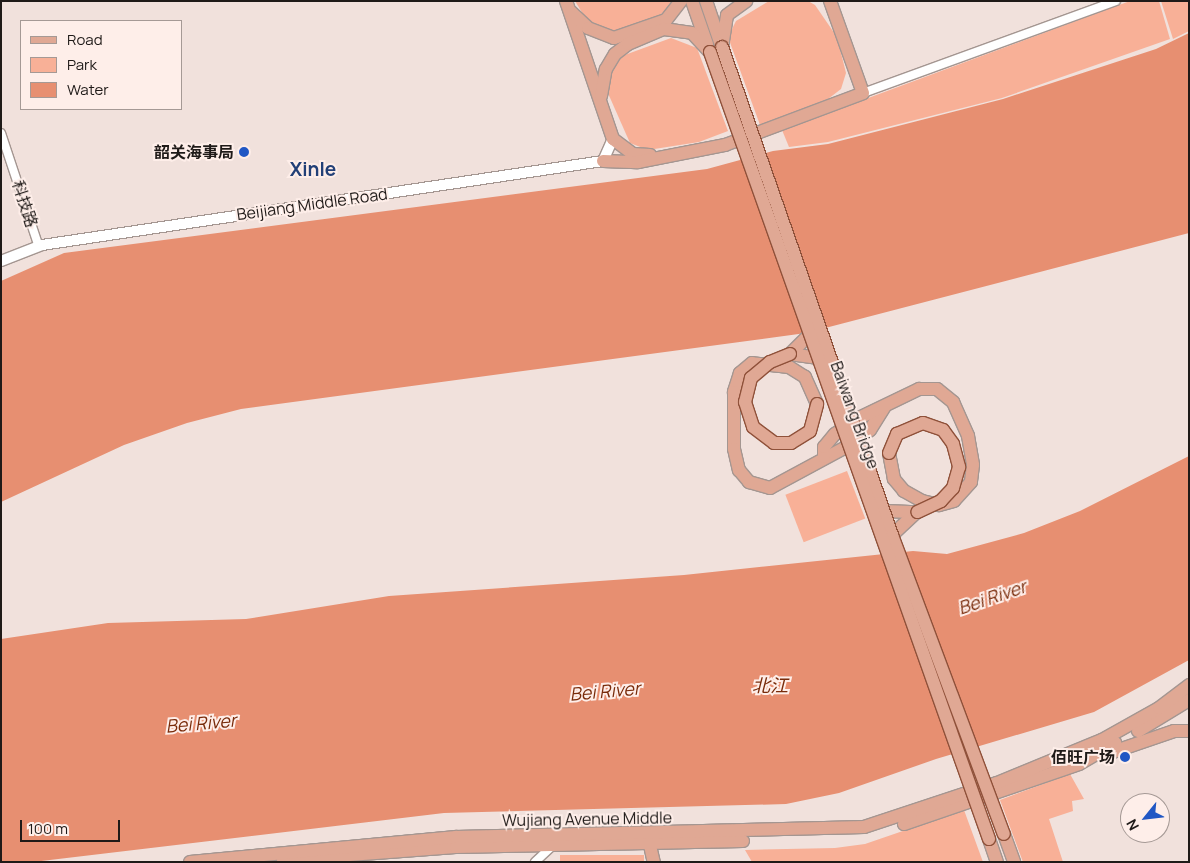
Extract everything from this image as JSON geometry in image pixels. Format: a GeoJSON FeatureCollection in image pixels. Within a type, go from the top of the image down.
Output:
{"type":"FeatureCollection","features":[{"type":"Feature","properties":{"kind":"main road"},"geometry":{"type":"LineString","coordinates":[[568,6],[584,25],[603,35],[620,37],[666,20],[681,1]]}},
{"type":"Feature","properties":{"kind":"main road","name":"Baiwang Bridge"},"geometry":{"type":"LineString","coordinates":[[692,1],[997,862]]}},
{"type":"Feature","properties":{"kind":"main road","name":"Baiwang Bridge"},"geometry":{"type":"LineString","coordinates":[[706,1],[892,535],[1014,862]]}},
{"type":"Feature","properties":{"kind":"main road"},"geometry":{"type":"LineString","coordinates":[[722,47],[727,15],[746,1]]}},
{"type":"Feature","properties":{"kind":"main road"},"geometry":{"type":"LineString","coordinates":[[823,1],[836,18]]}},
{"type":"Feature","properties":{"kind":"main road"},"geometry":{"type":"LineString","coordinates":[[603,161],[638,162],[725,145],[862,93],[830,1]]}},
{"type":"Feature","properties":{"kind":"main road"},"geometry":{"type":"LineString","coordinates":[[568,6],[613,139],[633,154],[670,156]]}},
{"type":"Feature","properties":{"kind":"main road"},"geometry":{"type":"LineString","coordinates":[[600,101],[602,81],[609,62],[620,50],[664,30],[692,33],[710,52]]}},
{"type":"Feature","properties":{"kind":"main road"},"geometry":{"type":"LineString","coordinates":[[809,335],[790,354],[770,362],[751,378],[745,402],[753,427],[774,443],[791,443],[810,430],[817,404],[809,383],[798,371],[762,362],[746,366],[740,372],[734,392],[734,449],[738,470],[744,478],[765,489],[778,485],[824,457],[848,446],[870,430],[885,406],[919,389],[937,388],[949,396],[968,436],[973,464],[971,482],[961,496],[946,504],[922,501],[904,491],[894,479],[889,453],[898,434],[923,423],[943,430],[953,444],[959,467],[953,488],[941,501],[916,512],[892,535]]}},
{"type":"Feature","properties":{"kind":"main road"},"geometry":{"type":"LineString","coordinates":[[790,354],[817,358]]}},
{"type":"Feature","properties":{"kind":"main road"},"geometry":{"type":"LineString","coordinates":[[884,511],[916,512]]}},
{"type":"Feature","properties":{"kind":"main road"},"geometry":{"type":"LineString","coordinates":[[981,794],[1102,740],[1159,708],[1189,685]]}},
{"type":"Feature","properties":{"kind":"main road"},"geometry":{"type":"LineString","coordinates":[[1078,764],[1189,700]]}},
{"type":"Feature","properties":{"kind":"main road"},"geometry":{"type":"LineString","coordinates":[[981,794],[1078,764],[1174,731],[1189,731]]}},
{"type":"Feature","properties":{"kind":"main road","name":"Wujiang Avenue Middle"},"geometry":{"type":"LineString","coordinates":[[190,862],[456,837],[652,839],[852,837],[889,829],[981,794]]}},
{"type":"Feature","properties":{"kind":"main road"},"geometry":{"type":"LineString","coordinates":[[652,839],[654,862]]}},
{"type":"Feature","properties":{"kind":"main road"},"geometry":{"type":"LineString","coordinates":[[652,839],[661,862]]}},
{"type":"Feature","properties":{"kind":"main road","name":"Wujiang Avenue Middle"},"geometry":{"type":"LineString","coordinates":[[257,862],[456,847],[553,845],[652,839]]}},
{"type":"Feature","properties":{"kind":"street"},"geometry":{"type":"LineString","coordinates":[[862,93],[1116,1]]}},
{"type":"Feature","properties":{"kind":"street","name":"科技路"},"geometry":{"type":"LineString","coordinates":[[1,133],[39,247]]}},
{"type":"Feature","properties":{"kind":"street"},"geometry":{"type":"LineString","coordinates":[[603,161],[613,139]]}},
{"type":"Feature","properties":{"kind":"street","name":"Beijiang Middle Road"},"geometry":{"type":"LineString","coordinates":[[1,261],[39,247],[603,161]]}},
{"type":"Feature","properties":{"kind":"street"},"geometry":{"type":"LineString","coordinates":[[535,862],[553,845]]}},
{"type":"Feature","properties":{"kind":"green space"},"geometry":{"type":"Polygon","coordinates":[[[575,1],[673,1],[671,7],[654,19],[616,34],[586,19],[575,1]]]}},
{"type":"Feature","properties":{"kind":"green space"},"geometry":{"type":"Polygon","coordinates":[[[769,1],[808,1],[815,5],[837,37],[846,73],[841,89],[828,99],[760,125],[728,37],[736,21],[769,1]]]}},
{"type":"Feature","properties":{"kind":"green space"},"geometry":{"type":"Polygon","coordinates":[[[1130,1],[1159,1],[1170,39],[1002,98],[828,142],[789,147],[782,130],[1130,1]]]}},
{"type":"Feature","properties":{"kind":"green space"},"geometry":{"type":"Polygon","coordinates":[[[1161,1],[1189,1],[1189,31],[1173,39],[1161,1]]]}},
{"type":"Feature","properties":{"kind":"green space"},"geometry":{"type":"Polygon","coordinates":[[[671,38],[697,48],[728,131],[699,142],[648,150],[630,143],[607,91],[613,66],[622,56],[671,38]]]}},
{"type":"Feature","properties":{"kind":"green space"},"geometry":{"type":"Polygon","coordinates":[[[847,471],[865,519],[804,542],[785,495],[847,471]]]}},
{"type":"Feature","properties":{"kind":"green space"},"geometry":{"type":"Polygon","coordinates":[[[1070,774],[1084,799],[1072,801],[1073,811],[1049,819],[1063,862],[1023,862],[1000,800],[1070,774]]]}},
{"type":"Feature","properties":{"kind":"green space"},"geometry":{"type":"Polygon","coordinates":[[[964,810],[983,862],[752,862],[745,850],[835,848],[865,844],[964,810]]]}},
{"type":"Feature","properties":{"kind":"green space"},"geometry":{"type":"Polygon","coordinates":[[[560,855],[644,855],[644,862],[560,862],[560,855]]]}},
{"type":"Feature","properties":{"kind":"water"},"geometry":{"type":"Polygon","coordinates":[[[1189,33],[1189,233],[806,333],[241,409],[187,423],[124,445],[1,502],[1,281],[64,253],[707,169],[773,151],[828,144],[1003,99],[1156,49],[1189,33]]]}},
{"type":"Feature","properties":{"kind":"water","name":"北江"},"geometry":{"type":"Polygon","coordinates":[[[1189,456],[1189,660],[1094,712],[936,759],[839,793],[786,804],[444,813],[33,862],[1,862],[1,639],[108,623],[246,619],[389,596],[684,575],[913,551],[947,554],[1024,533],[1080,511],[1189,456]]]}},
{"type":"Feature","properties":{"kind":"place","name":"韶关海事局"},"geometry":{"type":"Point","coordinates":[244,152]}},
{"type":"Feature","properties":{"kind":"place","name":"佰旺广场"},"geometry":{"type":"Point","coordinates":[1125,757]}},
{"type":"Feature","properties":{"kind":"district","name":"Xinle"},"geometry":{"type":"Point","coordinates":[313,170]}},
{"type":"Feature","properties":{"kind":"water label","name":"Bei River"},"geometry":{"type":"Point","coordinates":[992,597]}},
{"type":"Feature","properties":{"kind":"water label","name":"Bei River"},"geometry":{"type":"Point","coordinates":[605,691]}},
{"type":"Feature","properties":{"kind":"water label","name":"Bei River"},"geometry":{"type":"Point","coordinates":[201,723]}}]}
